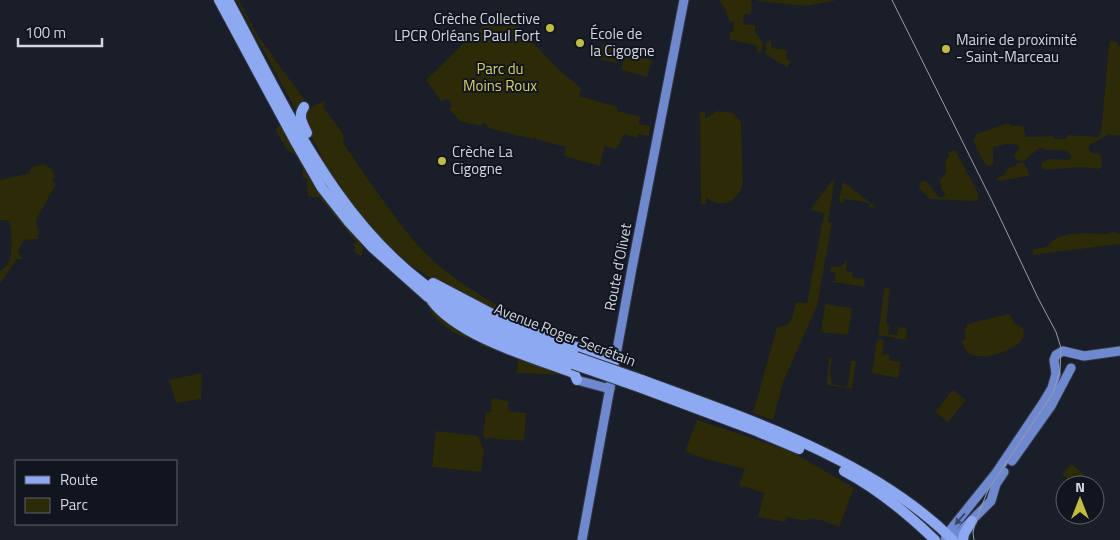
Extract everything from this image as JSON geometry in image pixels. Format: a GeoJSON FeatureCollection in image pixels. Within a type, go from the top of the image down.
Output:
{"type":"FeatureCollection","features":[{"type":"Feature","properties":{"kind":"main road","name":"Avenue Roger Secrétain"},"geometry":{"type":"LineString","coordinates":[[219,0],[295,141],[334,205],[373,248],[428,297],[482,329],[514,343],[575,361],[761,424],[828,455],[916,508],[949,539]]}},
{"type":"Feature","properties":{"kind":"main road","name":"Avenue Roger Secrétain"},"geometry":{"type":"LineString","coordinates":[[228,0],[323,173],[366,230],[398,262],[423,283],[461,308],[575,361]]}},
{"type":"Feature","properties":{"kind":"main road","name":"Route d'Olivet"},"geometry":{"type":"LineString","coordinates":[[582,540],[684,0]]}},
{"type":"Feature","properties":{"kind":"main road"},"geometry":{"type":"LineString","coordinates":[[304,107],[300,118],[316,152],[323,173]]}},
{"type":"Feature","properties":{"kind":"main road"},"geometry":{"type":"LineString","coordinates":[[334,205],[344,221],[365,246],[366,254]]}},
{"type":"Feature","properties":{"kind":"main road"},"geometry":{"type":"LineString","coordinates":[[398,262],[458,297],[519,328],[615,360]]}},
{"type":"Feature","properties":{"kind":"main road"},"geometry":{"type":"LineString","coordinates":[[428,297],[440,312],[458,325],[483,338],[574,373],[577,380],[610,388]]}},
{"type":"Feature","properties":{"kind":"main road"},"geometry":{"type":"LineString","coordinates":[[949,539],[1043,404],[1055,378],[1055,357],[1058,353],[1066,351],[1084,356],[1120,351]]}},
{"type":"Feature","properties":{"kind":"main road"},"geometry":{"type":"LineString","coordinates":[[949,539],[972,521],[991,501],[1000,477],[1051,406],[1061,388],[1072,367],[1074,360],[1072,354]]}},
{"type":"Feature","properties":{"kind":"main road"},"geometry":{"type":"LineString","coordinates":[[1055,364],[1062,371],[1095,355]]}},
{"type":"Feature","properties":{"kind":"main road","name":"Avenue Roger Secrétain"},"geometry":{"type":"LineString","coordinates":[[640,384],[815,456],[868,486],[921,525],[935,540]]}},
{"type":"Feature","properties":{"kind":"main road"},"geometry":{"type":"LineString","coordinates":[[868,486],[892,497],[949,539]]}},
{"type":"Feature","properties":{"kind":"main road"},"geometry":{"type":"LineString","coordinates":[[980,496],[991,501]]}},
{"type":"Feature","properties":{"kind":"main road"},"geometry":{"type":"LineString","coordinates":[[963,540],[964,534],[972,521]]}},
{"type":"Feature","properties":{"kind":"green space"},"geometry":{"type":"Polygon","coordinates":[[[236,0],[239,0],[258,36],[306,102],[295,109],[236,0]]]}},
{"type":"Feature","properties":{"kind":"green space"},"geometry":{"type":"Polygon","coordinates":[[[719,0],[752,0],[751,14],[744,14],[743,24],[755,25],[755,32],[763,43],[761,53],[757,52],[757,46],[729,39],[730,32],[733,32],[734,22],[729,21],[726,11],[719,0]]]}},
{"type":"Feature","properties":{"kind":"green space"},"geometry":{"type":"Polygon","coordinates":[[[758,0],[838,0],[806,6],[758,0]]]}},
{"type":"Feature","properties":{"kind":"green space","name":"Parc du Moins Roux"},"geometry":{"type":"Polygon","coordinates":[[[503,11],[559,70],[581,88],[579,96],[618,107],[617,111],[640,116],[639,124],[650,126],[649,136],[638,134],[637,138],[624,134],[617,149],[604,146],[600,166],[564,156],[566,147],[538,140],[535,137],[533,139],[488,128],[483,123],[481,126],[460,121],[449,109],[452,106],[450,101],[446,99],[441,101],[426,80],[470,37],[503,11]]]}},
{"type":"Feature","properties":{"kind":"green space"},"geometry":{"type":"Polygon","coordinates":[[[770,40],[771,48],[787,50],[786,59],[790,60],[788,68],[765,54],[766,43],[770,40]]]}},
{"type":"Feature","properties":{"kind":"green space"},"geometry":{"type":"Polygon","coordinates":[[[1111,41],[1117,42],[1120,48],[1120,135],[1114,136],[1109,134],[1088,146],[1090,152],[1101,155],[1102,167],[1099,169],[1081,167],[1044,170],[1041,166],[1042,162],[1051,159],[1070,160],[1071,156],[1066,150],[1039,148],[1024,161],[1016,160],[1014,154],[1019,150],[1018,145],[1007,144],[993,147],[993,165],[986,166],[973,141],[977,134],[1008,123],[1011,126],[1023,126],[1026,137],[1052,136],[1055,139],[1065,139],[1068,135],[1098,137],[1101,134],[1109,45],[1111,41]]]}},
{"type":"Feature","properties":{"kind":"green space"},"geometry":{"type":"Polygon","coordinates":[[[602,43],[640,50],[639,57],[652,60],[647,77],[621,70],[624,51],[619,50],[616,63],[599,59],[602,43]]]}},
{"type":"Feature","properties":{"kind":"green space"},"geometry":{"type":"Polygon","coordinates":[[[326,99],[323,107],[344,135],[343,143],[411,237],[446,272],[516,317],[513,320],[436,281],[412,266],[379,237],[351,207],[324,169],[320,153],[303,116],[306,111],[326,99]]]}},
{"type":"Feature","properties":{"kind":"green space"},"geometry":{"type":"Polygon","coordinates":[[[717,111],[733,113],[741,122],[743,183],[738,195],[729,202],[718,203],[706,197],[706,204],[701,204],[700,112],[705,112],[705,119],[717,111]]]}},
{"type":"Feature","properties":{"kind":"green space"},"geometry":{"type":"Polygon","coordinates":[[[283,124],[341,220],[363,246],[362,255],[353,251],[356,248],[353,245],[356,242],[320,198],[308,196],[307,178],[303,178],[303,169],[295,154],[288,151],[276,131],[277,127],[283,124]]]}},
{"type":"Feature","properties":{"kind":"green space"},"geometry":{"type":"Polygon","coordinates":[[[955,150],[978,193],[979,199],[974,201],[930,199],[919,188],[920,183],[926,181],[939,197],[944,197],[945,193],[941,189],[940,180],[946,173],[945,161],[949,157],[949,152],[955,150]]]}},
{"type":"Feature","properties":{"kind":"green space"},"geometry":{"type":"Polygon","coordinates":[[[1019,162],[1024,163],[1029,173],[1028,176],[998,181],[997,177],[1003,175],[1008,168],[1019,162]]]}},
{"type":"Feature","properties":{"kind":"green space"},"geometry":{"type":"Polygon","coordinates":[[[44,164],[52,171],[55,177],[52,181],[56,184],[36,220],[39,233],[37,239],[24,240],[18,251],[22,259],[17,259],[0,283],[0,271],[7,265],[10,259],[12,241],[8,220],[0,220],[0,180],[30,173],[31,168],[44,164]]]}},
{"type":"Feature","properties":{"kind":"green space"},"geometry":{"type":"Polygon","coordinates":[[[835,177],[828,222],[832,223],[817,306],[783,382],[773,420],[753,413],[777,327],[789,324],[796,302],[807,303],[824,213],[810,210],[835,177]]]}},
{"type":"Feature","properties":{"kind":"green space"},"geometry":{"type":"Polygon","coordinates":[[[843,182],[876,208],[869,207],[869,203],[844,199],[843,203],[841,203],[839,200],[843,182]]]}},
{"type":"Feature","properties":{"kind":"green space"},"geometry":{"type":"Polygon","coordinates":[[[1112,232],[1120,234],[1120,244],[1032,255],[1034,249],[1047,247],[1059,237],[1084,233],[1108,234],[1112,232]]]}},
{"type":"Feature","properties":{"kind":"green space"},"geometry":{"type":"Polygon","coordinates":[[[847,260],[846,271],[853,272],[852,277],[865,279],[864,287],[828,281],[835,281],[836,273],[830,272],[831,267],[842,266],[847,260]]]}},
{"type":"Feature","properties":{"kind":"green space"},"geometry":{"type":"Polygon","coordinates":[[[884,289],[890,289],[886,324],[890,325],[888,334],[897,335],[899,327],[907,328],[906,340],[878,335],[884,289]]]}},
{"type":"Feature","properties":{"kind":"green space"},"geometry":{"type":"Polygon","coordinates":[[[825,304],[852,308],[848,335],[821,332],[825,304]]]}},
{"type":"Feature","properties":{"kind":"green space"},"geometry":{"type":"Polygon","coordinates":[[[427,305],[445,319],[569,375],[517,373],[518,359],[480,345],[480,343],[468,337],[466,338],[454,332],[438,321],[427,305]]]}},
{"type":"Feature","properties":{"kind":"green space"},"geometry":{"type":"Polygon","coordinates":[[[1008,314],[1014,323],[1023,328],[1024,336],[1018,343],[998,354],[976,356],[967,351],[962,340],[966,339],[964,329],[967,328],[967,324],[1008,314]]]}},
{"type":"Feature","properties":{"kind":"green space"},"geometry":{"type":"Polygon","coordinates":[[[877,339],[884,340],[882,354],[890,355],[889,360],[901,362],[898,378],[872,373],[877,339]]]}},
{"type":"Feature","properties":{"kind":"green space"},"geometry":{"type":"Polygon","coordinates":[[[829,357],[832,358],[830,371],[832,384],[846,387],[848,385],[851,361],[856,361],[852,389],[828,385],[829,357]]]}},
{"type":"Feature","properties":{"kind":"green space"},"geometry":{"type":"Polygon","coordinates":[[[202,373],[201,399],[176,403],[169,380],[202,373]]]}},
{"type":"Feature","properties":{"kind":"green space"},"geometry":{"type":"Polygon","coordinates":[[[953,390],[966,400],[948,422],[935,412],[953,390]]]}},
{"type":"Feature","properties":{"kind":"green space"},"geometry":{"type":"Polygon","coordinates":[[[492,398],[508,401],[508,411],[526,413],[524,441],[485,438],[483,435],[486,412],[491,412],[492,398]]]}},
{"type":"Feature","properties":{"kind":"green space"},"geometry":{"type":"Polygon","coordinates":[[[697,420],[790,451],[854,488],[839,527],[809,518],[808,521],[786,517],[785,522],[758,517],[764,493],[739,485],[745,469],[702,458],[685,451],[697,420]]]}},
{"type":"Feature","properties":{"kind":"green space"},"geometry":{"type":"Polygon","coordinates":[[[436,431],[478,436],[484,450],[481,472],[432,467],[436,431]]]}},
{"type":"Feature","properties":{"kind":"green space"},"geometry":{"type":"Polygon","coordinates":[[[1071,464],[1084,475],[1063,475],[1071,464]]]}},
{"type":"Feature","properties":{"kind":"tram line"},"geometry":{"type":"LineString","coordinates":[[892,0],[1056,332],[1061,348],[1060,370],[1053,393],[988,490],[975,523],[974,540]]}},
{"type":"Feature","properties":{"kind":"place","name":"Crèche Collective LPCR Orléans Paul Fort"},"geometry":{"type":"Point","coordinates":[550,28]}},
{"type":"Feature","properties":{"kind":"place","name":"École de la Cigogne"},"geometry":{"type":"Point","coordinates":[580,43]}},
{"type":"Feature","properties":{"kind":"place","name":"Mairie de proximité - Saint-Marceau"},"geometry":{"type":"Point","coordinates":[946,49]}},
{"type":"Feature","properties":{"kind":"place","name":"Crèche La Cigogne"},"geometry":{"type":"Point","coordinates":[442,161]}}]}
